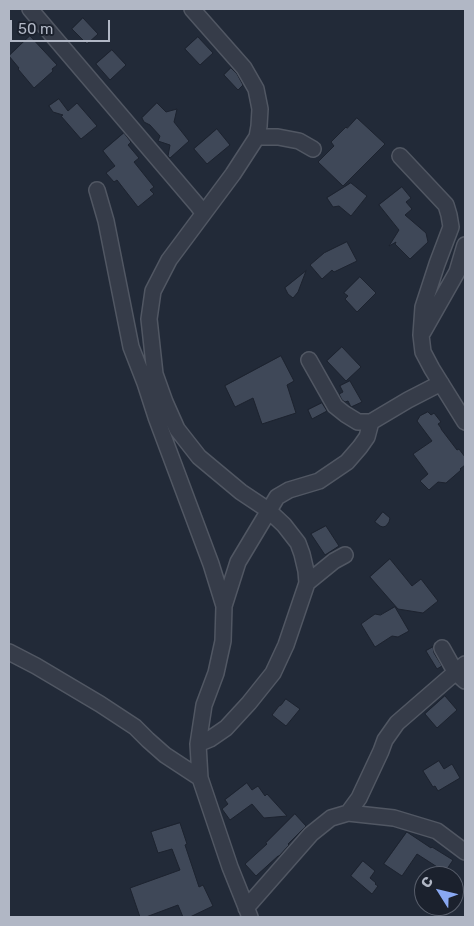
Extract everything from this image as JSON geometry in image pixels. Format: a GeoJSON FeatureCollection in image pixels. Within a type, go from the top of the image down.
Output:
{"type":"FeatureCollection","features":[{"type":"Feature","properties":{"kind":"street"},"geometry":{"type":"LineString","coordinates":[[30,9],[203,213]]}},
{"type":"Feature","properties":{"kind":"street"},"geometry":{"type":"LineString","coordinates":[[192,9],[244,68],[256,90],[260,109],[259,126],[257,137],[233,174],[168,260],[153,291],[149,319],[155,374],[177,429],[198,458],[268,510],[284,525],[298,543],[306,571],[307,583],[286,645],[273,673],[250,703],[226,728],[210,739],[198,744]]}},
{"type":"Feature","properties":{"kind":"street"},"geometry":{"type":"LineString","coordinates":[[257,137],[278,137],[298,141],[313,149]]}},
{"type":"Feature","properties":{"kind":"street"},"geometry":{"type":"LineString","coordinates":[[400,156],[446,205],[449,215],[451,227],[423,307],[421,335],[423,352],[440,384],[465,422]]}},
{"type":"Feature","properties":{"kind":"street"},"geometry":{"type":"LineString","coordinates":[[97,190],[106,221],[131,346],[211,564],[224,606]]}},
{"type":"Feature","properties":{"kind":"street"},"geometry":{"type":"LineString","coordinates":[[421,335],[457,272],[465,245]]}},
{"type":"Feature","properties":{"kind":"street"},"geometry":{"type":"LineString","coordinates":[[308,360],[335,406],[358,422],[371,422],[440,384]]}},
{"type":"Feature","properties":{"kind":"street"},"geometry":{"type":"LineString","coordinates":[[371,422],[367,437],[347,462],[319,481],[289,490],[276,497],[238,562],[224,606],[223,641],[216,673],[204,705],[198,744],[200,778],[230,868],[248,913],[311,834],[331,818],[348,813],[394,818],[436,830],[465,852]]}},
{"type":"Feature","properties":{"kind":"street"},"geometry":{"type":"LineString","coordinates":[[307,583],[334,561],[345,555]]}},
{"type":"Feature","properties":{"kind":"street"},"geometry":{"type":"LineString","coordinates":[[348,813],[359,798],[385,740],[397,723],[462,673],[442,648]]}},
{"type":"Feature","properties":{"kind":"street"},"geometry":{"type":"LineString","coordinates":[[9,652],[36,666],[135,727],[166,755],[200,778]]}},
{"type":"Feature","properties":{"kind":"building"},"geometry":{"type":"Polygon","coordinates":[[[83,18],[98,34],[87,44],[72,29],[83,18]]]}},
{"type":"Feature","properties":{"kind":"building"},"geometry":{"type":"Polygon","coordinates":[[[30,36],[57,65],[34,88],[9,56],[30,36]]]}},
{"type":"Feature","properties":{"kind":"building"},"geometry":{"type":"Polygon","coordinates":[[[198,37],[213,53],[200,65],[185,49],[198,37]]]}},
{"type":"Feature","properties":{"kind":"building"},"geometry":{"type":"Polygon","coordinates":[[[112,50],[126,65],[110,80],[96,64],[112,50]]]}},
{"type":"Feature","properties":{"kind":"building"},"geometry":{"type":"Polygon","coordinates":[[[231,68],[243,85],[238,90],[224,75],[231,68]]]}},
{"type":"Feature","properties":{"kind":"building"},"geometry":{"type":"Polygon","coordinates":[[[59,99],[68,111],[77,103],[97,126],[81,139],[61,116],[63,115],[53,112],[49,106],[59,99]]]}},
{"type":"Feature","properties":{"kind":"building"},"geometry":{"type":"Polygon","coordinates":[[[157,103],[166,112],[177,109],[174,122],[189,141],[170,158],[168,156],[170,145],[158,141],[160,136],[142,118],[157,103]]]}},
{"type":"Feature","properties":{"kind":"building"},"geometry":{"type":"Polygon","coordinates":[[[357,118],[385,144],[343,186],[318,162],[334,146],[331,142],[357,118]]]}},
{"type":"Feature","properties":{"kind":"building"},"geometry":{"type":"Polygon","coordinates":[[[217,129],[230,145],[207,164],[194,149],[217,129]]]}},
{"type":"Feature","properties":{"kind":"building"},"geometry":{"type":"Polygon","coordinates":[[[124,133],[131,142],[128,145],[139,158],[134,162],[154,187],[150,190],[154,194],[138,207],[117,180],[114,182],[106,173],[115,166],[103,151],[124,133]]]}},
{"type":"Feature","properties":{"kind":"building"},"geometry":{"type":"Polygon","coordinates":[[[351,183],[367,196],[351,216],[339,206],[333,207],[327,198],[351,183]]]}},
{"type":"Feature","properties":{"kind":"building"},"geometry":{"type":"Polygon","coordinates":[[[402,187],[411,198],[406,202],[412,209],[405,215],[426,233],[428,242],[410,259],[395,244],[396,242],[389,246],[399,230],[379,205],[402,187]]]}},
{"type":"Feature","properties":{"kind":"building"},"geometry":{"type":"Polygon","coordinates":[[[347,242],[357,261],[334,272],[332,270],[322,279],[310,265],[324,253],[347,242]]]}},
{"type":"Feature","properties":{"kind":"building"},"geometry":{"type":"Polygon","coordinates":[[[306,271],[298,292],[293,298],[285,288],[306,271]]]}},
{"type":"Feature","properties":{"kind":"building"},"geometry":{"type":"Polygon","coordinates":[[[360,277],[376,293],[357,312],[345,299],[348,296],[344,293],[360,277]]]}},
{"type":"Feature","properties":{"kind":"building"},"geometry":{"type":"Polygon","coordinates":[[[342,347],[361,367],[346,381],[327,361],[342,347]]]}},
{"type":"Feature","properties":{"kind":"building"},"geometry":{"type":"Polygon","coordinates":[[[281,356],[294,381],[287,385],[296,413],[262,424],[253,398],[235,407],[225,386],[281,356]]]}},
{"type":"Feature","properties":{"kind":"building"},"geometry":{"type":"Polygon","coordinates":[[[350,381],[362,402],[351,407],[348,401],[342,400],[339,394],[343,392],[340,386],[350,381]]]}},
{"type":"Feature","properties":{"kind":"building"},"geometry":{"type":"Polygon","coordinates":[[[322,403],[327,411],[312,419],[308,410],[322,403]]]}},
{"type":"Feature","properties":{"kind":"building"},"geometry":{"type":"Polygon","coordinates":[[[428,412],[431,415],[434,413],[441,422],[438,424],[441,429],[457,450],[459,449],[465,457],[465,465],[461,470],[446,483],[438,482],[429,490],[420,481],[428,474],[413,454],[432,441],[417,421],[420,416],[428,412]]]}},
{"type":"Feature","properties":{"kind":"building"},"geometry":{"type":"Polygon","coordinates":[[[383,512],[390,518],[386,526],[383,527],[375,522],[383,512]]]}},
{"type":"Feature","properties":{"kind":"building"},"geometry":{"type":"Polygon","coordinates":[[[326,526],[339,546],[325,555],[311,534],[326,526]]]}},
{"type":"Feature","properties":{"kind":"building"},"geometry":{"type":"Polygon","coordinates":[[[390,559],[412,586],[421,579],[438,601],[423,613],[398,609],[370,577],[390,559]]]}},
{"type":"Feature","properties":{"kind":"building"},"geometry":{"type":"Polygon","coordinates":[[[395,607],[409,631],[398,637],[392,636],[375,647],[361,624],[375,614],[380,615],[395,607]]]}},
{"type":"Feature","properties":{"kind":"building"},"geometry":{"type":"Polygon","coordinates":[[[433,647],[434,653],[442,666],[437,669],[426,651],[433,647]]]}},
{"type":"Feature","properties":{"kind":"building"},"geometry":{"type":"Polygon","coordinates":[[[445,696],[457,710],[437,728],[425,714],[445,696]]]}},
{"type":"Feature","properties":{"kind":"building"},"geometry":{"type":"Polygon","coordinates":[[[286,699],[300,709],[286,726],[272,715],[286,699]]]}},
{"type":"Feature","properties":{"kind":"building"},"geometry":{"type":"Polygon","coordinates":[[[439,761],[444,769],[452,764],[460,778],[438,791],[435,786],[433,787],[423,771],[439,761]]]}},
{"type":"Feature","properties":{"kind":"building"},"geometry":{"type":"Polygon","coordinates":[[[247,783],[252,790],[258,786],[265,796],[267,794],[287,816],[264,818],[252,804],[230,820],[222,809],[228,804],[225,800],[247,783]]]}},
{"type":"Feature","properties":{"kind":"building"},"geometry":{"type":"Polygon","coordinates":[[[295,814],[306,826],[279,856],[256,876],[245,864],[295,814]]]}},
{"type":"Feature","properties":{"kind":"building"},"geometry":{"type":"Polygon","coordinates":[[[180,823],[199,887],[203,885],[213,906],[190,917],[183,917],[178,905],[146,917],[140,917],[130,888],[180,870],[172,849],[158,853],[151,832],[180,823]]]}},
{"type":"Feature","properties":{"kind":"building"},"geometry":{"type":"Polygon","coordinates":[[[407,832],[453,860],[449,866],[436,866],[417,854],[402,876],[384,864],[407,832]]]}},
{"type":"Feature","properties":{"kind":"building"},"geometry":{"type":"Polygon","coordinates":[[[363,861],[375,871],[370,878],[378,886],[372,894],[351,876],[363,861]]]}}]}
